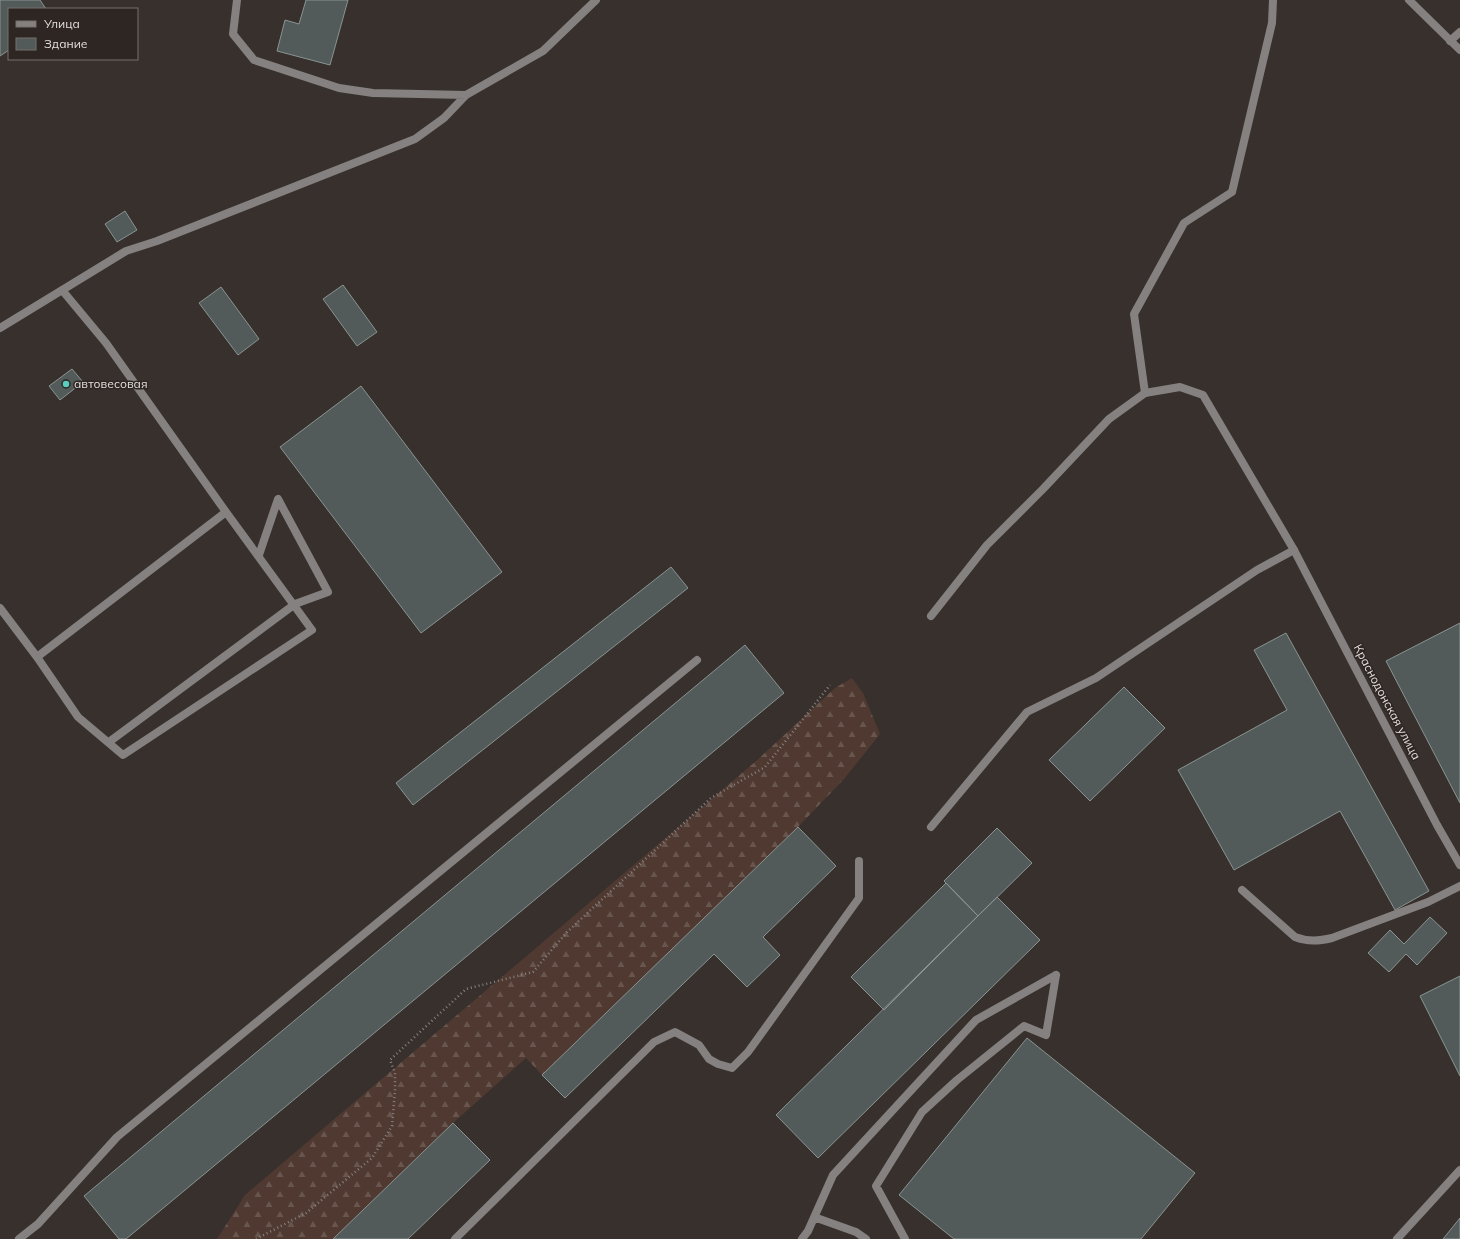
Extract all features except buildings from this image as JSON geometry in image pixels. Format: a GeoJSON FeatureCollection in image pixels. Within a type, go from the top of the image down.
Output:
{"type":"FeatureCollection","features":[{"type":"Feature","properties":{"kind":"street"},"geometry":{"type":"LineString","coordinates":[[237,0],[233,34],[254,60],[346,89],[373,93],[466,95]]}},
{"type":"Feature","properties":{"kind":"street"},"geometry":{"type":"LineString","coordinates":[[0,328],[126,251],[157,241],[415,139],[444,118],[466,95],[543,51],[596,0]]}},
{"type":"Feature","properties":{"kind":"street"},"geometry":{"type":"LineString","coordinates":[[931,616],[987,545],[1043,489],[1109,419],[1145,393],[1134,314],[1184,223],[1232,192],[1272,23],[1274,0]]}},
{"type":"Feature","properties":{"kind":"street"},"geometry":{"type":"LineString","coordinates":[[1409,0],[1460,50]]}},
{"type":"Feature","properties":{"kind":"street"},"geometry":{"type":"LineString","coordinates":[[1450,41],[1460,32]]}},
{"type":"Feature","properties":{"kind":"street"},"geometry":{"type":"LineString","coordinates":[[0,608],[78,717],[123,755],[312,630],[295,604],[226,512],[106,342],[62,290]]}},
{"type":"Feature","properties":{"kind":"street","name":"Краснодонская улица"},"geometry":{"type":"LineString","coordinates":[[1145,393],[1180,387],[1203,395],[1294,550],[1460,865]]}},
{"type":"Feature","properties":{"kind":"street"},"geometry":{"type":"LineString","coordinates":[[109,742],[295,604],[328,592],[278,499],[259,555]]}},
{"type":"Feature","properties":{"kind":"street"},"geometry":{"type":"LineString","coordinates":[[36,657],[226,512]]}},
{"type":"Feature","properties":{"kind":"street"},"geometry":{"type":"LineString","coordinates":[[931,828],[1027,712],[1096,678],[1257,570],[1294,550]]}},
{"type":"Feature","properties":{"kind":"street"},"geometry":{"type":"LineString","coordinates":[[19,1239],[38,1224],[117,1137],[697,660]]}},
{"type":"Feature","properties":{"kind":"street"},"geometry":{"type":"LineString","coordinates":[[455,1239],[654,1042],[675,1032],[699,1045],[709,1060],[732,1068],[748,1052],[859,898],[859,861]]}},
{"type":"Feature","properties":{"kind":"street"},"geometry":{"type":"LineString","coordinates":[[1242,890],[1295,937],[1303,940],[1316,941],[1340,936],[1428,902],[1460,886]]}},
{"type":"Feature","properties":{"kind":"street"},"geometry":{"type":"LineString","coordinates":[[802,1239],[808,1231],[833,1175],[976,1020],[1056,976],[1046,1035],[1024,1026],[957,1080],[922,1112],[876,1186],[905,1239]]}},
{"type":"Feature","properties":{"kind":"street"},"geometry":{"type":"LineString","coordinates":[[1397,1239],[1460,1170]]}},
{"type":"Feature","properties":{"kind":"street"},"geometry":{"type":"LineString","coordinates":[[814,1218],[856,1232],[866,1239]]}},
{"type":"Feature","properties":{"kind":"path"},"geometry":{"type":"LineString","coordinates":[[256,1239],[306,1213],[372,1158],[392,1126],[395,1073],[390,1060],[466,989],[533,972],[567,932],[711,798],[765,767],[830,685]]}},
{"type":"Feature","properties":{"kind":"green space"},"geometry":{"type":"Polygon","coordinates":[[[852,678],[863,693],[880,734],[844,779],[798,827],[542,1075],[526,1058],[453,1123],[333,1239],[217,1239],[245,1195],[755,762],[835,688],[852,678]]]}},
{"type":"Feature","properties":{"kind":"place","name":"автовесовая"},"geometry":{"type":"Point","coordinates":[66,384]}}]}
